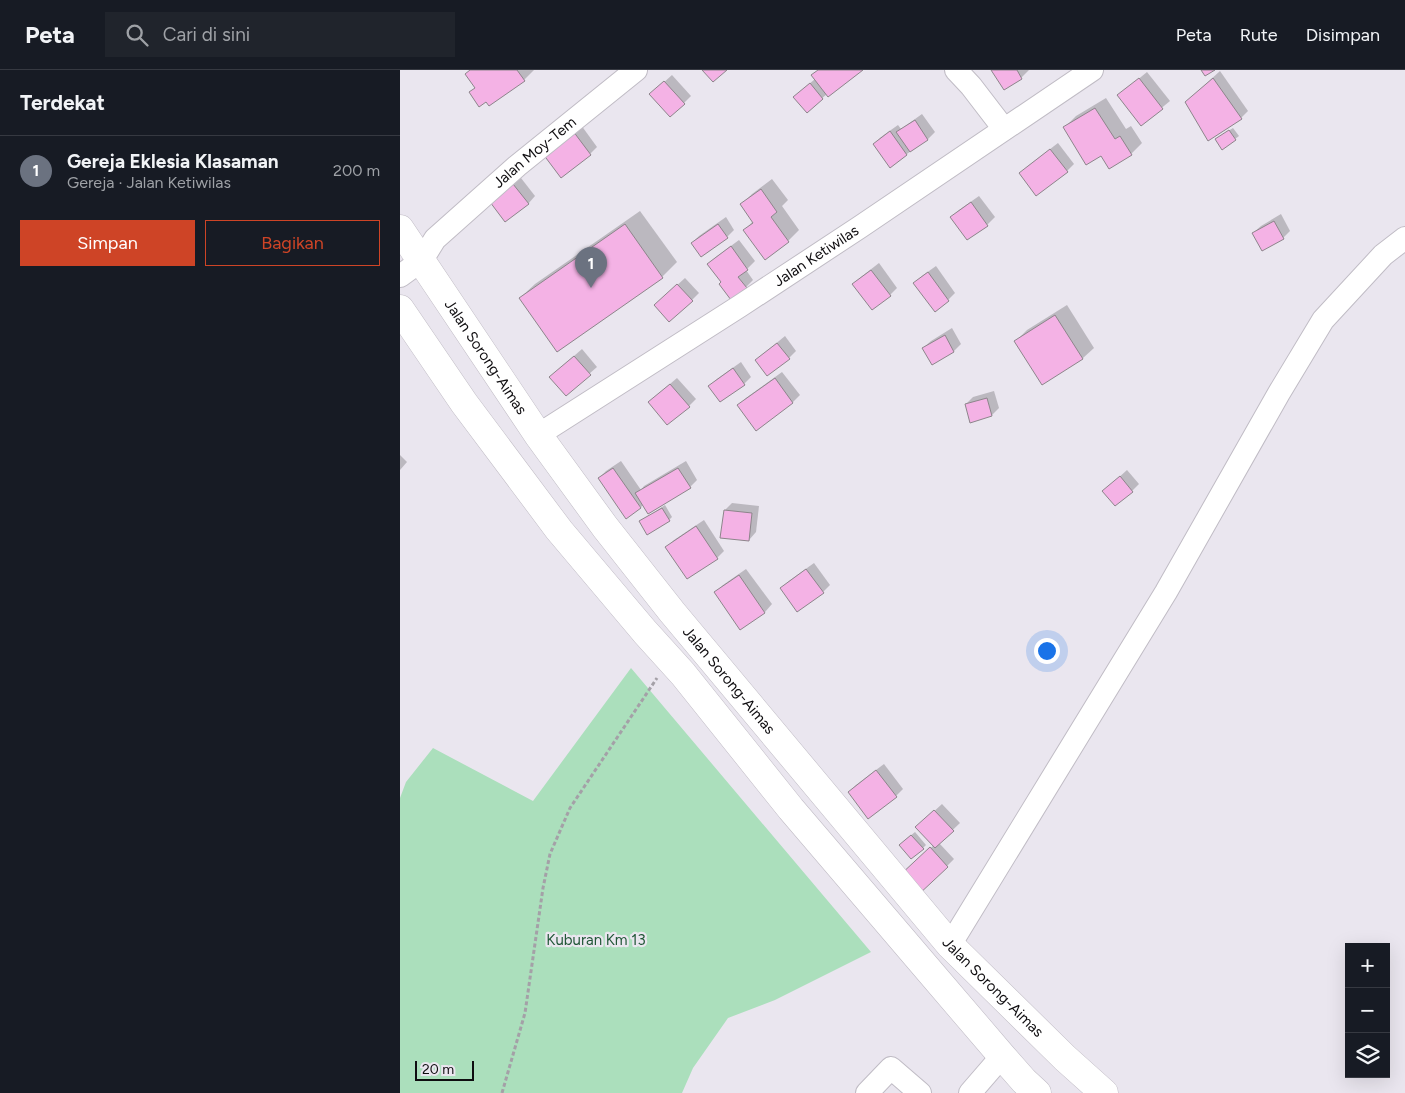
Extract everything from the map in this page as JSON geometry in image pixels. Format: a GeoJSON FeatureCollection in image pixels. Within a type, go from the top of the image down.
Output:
{"type":"FeatureCollection","features":[{"type":"Feature","properties":{"kind":"highway","name":"Jalan Sorong-Aimas"},"geometry":{"type":"LineString","coordinates":[[414,245],[538,435],[605,527],[672,612],[950,945],[1059,1052],[1104,1093]]}},
{"type":"Feature","properties":{"kind":"highway"},"geometry":{"type":"LineString","coordinates":[[400,308],[464,403],[559,530],[670,659],[792,809],[1002,1056],[1037,1093]]}},
{"type":"Feature","properties":{"kind":"highway"},"geometry":{"type":"LineString","coordinates":[[464,403],[501,381]]}},
{"type":"Feature","properties":{"kind":"highway"},"geometry":{"type":"LineString","coordinates":[[645,632],[672,612]]}},
{"type":"Feature","properties":{"kind":"street","name":"Jalan Moy-Tem"},"geometry":{"type":"LineString","coordinates":[[400,276],[414,245],[517,166],[636,70]]}},
{"type":"Feature","properties":{"kind":"street"},"geometry":{"type":"LineString","coordinates":[[956,70],[971,86],[1004,129]]}},
{"type":"Feature","properties":{"kind":"street","name":"Jalan Ketiwilas"},"geometry":{"type":"LineString","coordinates":[[538,435],[860,227],[1092,70]]}},
{"type":"Feature","properties":{"kind":"street"},"geometry":{"type":"LineString","coordinates":[[950,945],[1166,592],[1274,402],[1324,320],[1383,255],[1405,238]]}},
{"type":"Feature","properties":{"kind":"street"},"geometry":{"type":"LineString","coordinates":[[970,1093],[1002,1056]]}},
{"type":"Feature","properties":{"kind":"street"},"geometry":{"type":"LineString","coordinates":[[867,1093],[890,1068],[920,1093]]}},
{"type":"Feature","properties":{"kind":"path"},"geometry":{"type":"LineString","coordinates":[[502,1093],[525,1013],[543,888],[550,854],[570,808],[670,659]]}},
{"type":"Feature","properties":{"kind":"green space","name":"Kuburan Km 13"},"geometry":{"type":"Polygon","coordinates":[[[631,668],[871,952],[775,1000],[728,1018],[693,1068],[682,1093],[400,1093],[400,798],[406,782],[433,748],[533,801],[631,668]]]}},
{"type":"Feature","properties":{"kind":"building"},"geometry":{"type":"Polygon","coordinates":[[[470,70],[517,70],[525,81],[489,106],[486,102],[479,107],[469,92],[475,88],[465,74],[470,70]]]}},
{"type":"Feature","properties":{"kind":"building"},"geometry":{"type":"Polygon","coordinates":[[[702,70],[727,70],[713,82],[702,70]]]}},
{"type":"Feature","properties":{"kind":"building"},"geometry":{"type":"Polygon","coordinates":[[[818,70],[863,70],[828,97],[811,75],[818,70]]]}},
{"type":"Feature","properties":{"kind":"building"},"geometry":{"type":"Polygon","coordinates":[[[991,70],[1017,70],[1022,79],[1004,90],[991,70]]]}},
{"type":"Feature","properties":{"kind":"building"},"geometry":{"type":"Polygon","coordinates":[[[1201,70],[1215,70],[1205,76],[1201,70]]]}},
{"type":"Feature","properties":{"kind":"building"},"geometry":{"type":"Polygon","coordinates":[[[1139,78],[1163,109],[1141,126],[1117,95],[1139,78]]]}},
{"type":"Feature","properties":{"kind":"building"},"geometry":{"type":"Polygon","coordinates":[[[1213,78],[1242,119],[1208,141],[1185,102],[1213,78]]]}},
{"type":"Feature","properties":{"kind":"building"},"geometry":{"type":"Polygon","coordinates":[[[664,81],[685,104],[670,117],[649,94],[664,81]]]}},
{"type":"Feature","properties":{"kind":"building"},"geometry":{"type":"Polygon","coordinates":[[[810,83],[823,99],[807,113],[793,97],[810,83]]]}},
{"type":"Feature","properties":{"kind":"building"},"geometry":{"type":"Polygon","coordinates":[[[1095,108],[1115,139],[1120,136],[1132,155],[1109,169],[1101,156],[1086,165],[1063,127],[1095,108]]]}},
{"type":"Feature","properties":{"kind":"building"},"geometry":{"type":"Polygon","coordinates":[[[915,120],[928,140],[910,152],[896,132],[915,120]]]}},
{"type":"Feature","properties":{"kind":"building"},"geometry":{"type":"Polygon","coordinates":[[[1229,130],[1236,140],[1222,150],[1215,139],[1229,130]]]}},
{"type":"Feature","properties":{"kind":"building"},"geometry":{"type":"Polygon","coordinates":[[[573,131],[591,155],[561,178],[543,154],[573,131]]]}},
{"type":"Feature","properties":{"kind":"building"},"geometry":{"type":"Polygon","coordinates":[[[890,131],[907,155],[890,168],[873,144],[890,131]]]}},
{"type":"Feature","properties":{"kind":"building"},"geometry":{"type":"Polygon","coordinates":[[[1050,149],[1068,172],[1036,196],[1019,173],[1050,149]]]}},
{"type":"Feature","properties":{"kind":"building"},"geometry":{"type":"Polygon","coordinates":[[[513,184],[529,204],[505,222],[490,202],[513,184]]]}},
{"type":"Feature","properties":{"kind":"building"},"geometry":{"type":"Polygon","coordinates":[[[761,189],[777,212],[771,217],[789,242],[765,260],[743,230],[753,223],[740,204],[761,189]]]}},
{"type":"Feature","properties":{"kind":"building"},"geometry":{"type":"Polygon","coordinates":[[[971,202],[988,226],[967,240],[950,217],[971,202]]]}},
{"type":"Feature","properties":{"kind":"building"},"geometry":{"type":"Polygon","coordinates":[[[1274,221],[1284,239],[1262,251],[1252,233],[1274,221]]]}},
{"type":"Feature","properties":{"kind":"building"},"geometry":{"type":"Polygon","coordinates":[[[625,224],[663,278],[557,352],[519,298],[625,224]]]}},
{"type":"Feature","properties":{"kind":"building"},"geometry":{"type":"Polygon","coordinates":[[[718,224],[728,238],[701,257],[691,243],[718,224]]]}},
{"type":"Feature","properties":{"kind":"building"},"geometry":{"type":"Polygon","coordinates":[[[731,246],[748,270],[738,277],[747,288],[731,300],[719,284],[721,282],[707,264],[731,246]]]}},
{"type":"Feature","properties":{"kind":"building"},"geometry":{"type":"Polygon","coordinates":[[[871,270],[891,296],[872,310],[852,284],[871,270]]]}},
{"type":"Feature","properties":{"kind":"building"},"geometry":{"type":"Polygon","coordinates":[[[928,272],[949,301],[935,312],[913,283],[928,272]]]}},
{"type":"Feature","properties":{"kind":"building"},"geometry":{"type":"Polygon","coordinates":[[[677,284],[693,301],[669,322],[654,305],[677,284]]]}},
{"type":"Feature","properties":{"kind":"building"},"geometry":{"type":"Polygon","coordinates":[[[1055,315],[1083,359],[1042,385],[1014,341],[1055,315]]]}},
{"type":"Feature","properties":{"kind":"building"},"geometry":{"type":"Polygon","coordinates":[[[945,335],[954,352],[932,365],[922,348],[945,335]]]}},
{"type":"Feature","properties":{"kind":"building"},"geometry":{"type":"Polygon","coordinates":[[[777,343],[790,359],[767,376],[755,360],[777,343]]]}},
{"type":"Feature","properties":{"kind":"building"},"geometry":{"type":"Polygon","coordinates":[[[574,356],[591,375],[566,396],[549,377],[574,356]]]}},
{"type":"Feature","properties":{"kind":"building"},"geometry":{"type":"Polygon","coordinates":[[[733,368],[745,385],[720,402],[708,386],[733,368]]]}},
{"type":"Feature","properties":{"kind":"building"},"geometry":{"type":"Polygon","coordinates":[[[775,378],[793,403],[756,431],[737,405],[775,378]]]}},
{"type":"Feature","properties":{"kind":"building"},"geometry":{"type":"Polygon","coordinates":[[[670,384],[690,407],[667,425],[648,402],[670,384]]]}},
{"type":"Feature","properties":{"kind":"building"},"geometry":{"type":"Polygon","coordinates":[[[987,398],[992,416],[970,423],[965,404],[987,398]]]}},
{"type":"Feature","properties":{"kind":"building"},"geometry":{"type":"Polygon","coordinates":[[[613,468],[641,508],[626,519],[598,478],[613,468]]]}},
{"type":"Feature","properties":{"kind":"building"},"geometry":{"type":"Polygon","coordinates":[[[678,468],[691,488],[648,514],[635,493],[678,468]]]}},
{"type":"Feature","properties":{"kind":"building"},"geometry":{"type":"Polygon","coordinates":[[[1120,476],[1133,492],[1115,506],[1102,491],[1120,476]]]}},
{"type":"Feature","properties":{"kind":"building"},"geometry":{"type":"Polygon","coordinates":[[[662,508],[670,521],[647,535],[639,521],[662,508]]]}},
{"type":"Feature","properties":{"kind":"building"},"geometry":{"type":"Polygon","coordinates":[[[724,510],[752,513],[749,541],[720,538],[724,510]]]}},
{"type":"Feature","properties":{"kind":"building"},"geometry":{"type":"Polygon","coordinates":[[[696,526],[718,559],[687,579],[665,547],[696,526]]]}},
{"type":"Feature","properties":{"kind":"building"},"geometry":{"type":"Polygon","coordinates":[[[806,569],[824,593],[797,612],[780,588],[806,569]]]}},
{"type":"Feature","properties":{"kind":"building"},"geometry":{"type":"Polygon","coordinates":[[[739,575],[765,613],[740,630],[714,592],[739,575]]]}},
{"type":"Feature","properties":{"kind":"building"},"geometry":{"type":"Polygon","coordinates":[[[876,770],[897,797],[868,819],[848,792],[876,770]]]}},
{"type":"Feature","properties":{"kind":"building"},"geometry":{"type":"Polygon","coordinates":[[[934,810],[954,831],[935,848],[915,827],[934,810]]]}},
{"type":"Feature","properties":{"kind":"building"},"geometry":{"type":"Polygon","coordinates":[[[911,835],[924,849],[911,859],[899,845],[911,835]]]}},
{"type":"Feature","properties":{"kind":"building"},"geometry":{"type":"Polygon","coordinates":[[[930,847],[948,867],[917,896],[899,876],[930,847]]]}},
{"type":"Feature","properties":{"kind":"place","name":"Gereja Eklesia Klasaman"},"geometry":{"type":"Point","coordinates":[591,288]}}]}
